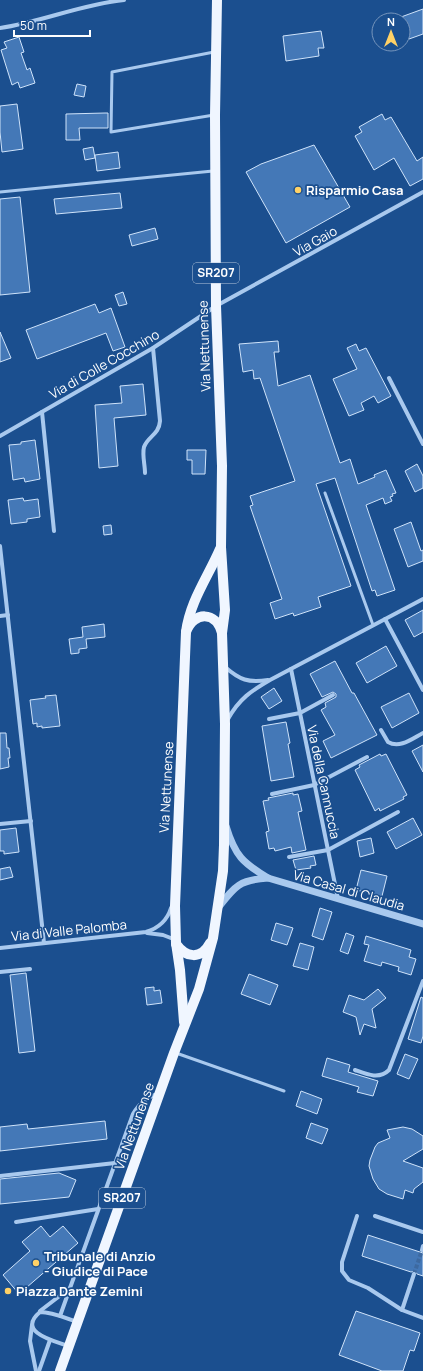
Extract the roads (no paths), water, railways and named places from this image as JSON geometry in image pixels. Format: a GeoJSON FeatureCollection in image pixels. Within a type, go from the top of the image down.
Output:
{"type":"FeatureCollection","features":[{"type":"Feature","properties":{"kind":"main road","name":"Via Nettunense"},"geometry":{"type":"LineString","coordinates":[[60,1371],[184,1024],[199,989],[213,938],[224,860],[225,724],[222,633],[225,610],[221,547],[222,466],[216,306],[215,115],[217,0]]}},
{"type":"Feature","properties":{"kind":"main road","name":"Via Nettunense"},"geometry":{"type":"LineString","coordinates":[[184,1024],[176,941],[175,883],[186,632],[188,615],[221,547]]}},
{"type":"Feature","properties":{"kind":"main road"},"geometry":{"type":"LineString","coordinates":[[186,632],[190,624],[195,620],[208,616],[216,620],[222,633]]}},
{"type":"Feature","properties":{"kind":"main road"},"geometry":{"type":"LineString","coordinates":[[176,941],[183,952],[194,956],[207,949],[213,938]]}},
{"type":"Feature","properties":{"kind":"street"},"geometry":{"type":"LineString","coordinates":[[0,28],[35,22],[95,4],[124,0]]}},
{"type":"Feature","properties":{"kind":"street","name":"Via Gaio"},"geometry":{"type":"LineString","coordinates":[[216,306],[423,192]]}},
{"type":"Feature","properties":{"kind":"street","name":"Via di Colle Cocchino"},"geometry":{"type":"LineString","coordinates":[[0,436],[153,348],[216,306]]}},
{"type":"Feature","properties":{"kind":"street"},"geometry":{"type":"LineString","coordinates":[[145,473],[144,447],[148,440],[156,433],[160,425],[153,348]]}},
{"type":"Feature","properties":{"kind":"street"},"geometry":{"type":"LineString","coordinates":[[389,378],[423,444]]}},
{"type":"Feature","properties":{"kind":"street"},"geometry":{"type":"LineString","coordinates":[[42,412],[54,531]]}},
{"type":"Feature","properties":{"kind":"street"},"geometry":{"type":"LineString","coordinates":[[0,546],[44,943]]}},
{"type":"Feature","properties":{"kind":"street"},"geometry":{"type":"LineString","coordinates":[[225,724],[241,700],[250,692],[423,599]]}},
{"type":"Feature","properties":{"kind":"street"},"geometry":{"type":"LineString","coordinates":[[0,616],[8,615]]}},
{"type":"Feature","properties":{"kind":"street"},"geometry":{"type":"LineString","coordinates":[[385,619],[423,690]]}},
{"type":"Feature","properties":{"kind":"street"},"geometry":{"type":"LineString","coordinates":[[224,666],[236,676],[247,681],[270,680]]}},
{"type":"Feature","properties":{"kind":"street","name":"Via della Cannuccia"},"geometry":{"type":"LineString","coordinates":[[291,669],[338,899]]}},
{"type":"Feature","properties":{"kind":"street"},"geometry":{"type":"LineString","coordinates":[[269,719],[300,713],[333,695]]}},
{"type":"Feature","properties":{"kind":"street"},"geometry":{"type":"LineString","coordinates":[[381,730],[388,742],[396,745],[404,743],[423,732]]}},
{"type":"Feature","properties":{"kind":"street"},"geometry":{"type":"LineString","coordinates":[[272,794],[314,785],[367,757]]}},
{"type":"Feature","properties":{"kind":"street"},"geometry":{"type":"LineString","coordinates":[[289,858],[328,850],[398,812]]}},
{"type":"Feature","properties":{"kind":"street","name":"Via Casal di Claudia"},"geometry":{"type":"LineString","coordinates":[[225,820],[230,838],[241,859],[250,868],[268,878],[423,924]]}},
{"type":"Feature","properties":{"kind":"street"},"geometry":{"type":"LineString","coordinates":[[0,824],[31,821]]}},
{"type":"Feature","properties":{"kind":"street","name":"Via Casal di Claudia"},"geometry":{"type":"LineString","coordinates":[[217,909],[238,885],[249,880],[268,878]]}},
{"type":"Feature","properties":{"kind":"street","name":"Via di Valle Palomba"},"geometry":{"type":"LineString","coordinates":[[141,933],[158,927],[168,917],[172,906],[175,883]]}},
{"type":"Feature","properties":{"kind":"street","name":"Via di Valle Palomba"},"geometry":{"type":"LineString","coordinates":[[0,948],[141,933],[163,935],[176,941]]}},
{"type":"Feature","properties":{"kind":"street"},"geometry":{"type":"LineString","coordinates":[[0,972],[30,969]]}},
{"type":"Feature","properties":{"kind":"street"},"geometry":{"type":"LineString","coordinates":[[355,1070],[374,1076],[382,1075],[389,1070],[423,981]]}},
{"type":"Feature","properties":{"kind":"street"},"geometry":{"type":"LineString","coordinates":[[60,1316],[136,1108],[148,1097],[159,1094]]}},
{"type":"Feature","properties":{"kind":"street"},"geometry":{"type":"LineString","coordinates":[[0,1176],[115,1163]]}},
{"type":"Feature","properties":{"kind":"street"},"geometry":{"type":"LineString","coordinates":[[16,1222],[98,1209]]}},
{"type":"Feature","properties":{"kind":"street"},"geometry":{"type":"LineString","coordinates":[[357,1216],[342,1262],[342,1271],[349,1280],[368,1288],[402,1310],[423,1318]]}},
{"type":"Feature","properties":{"kind":"street"},"geometry":{"type":"LineString","coordinates":[[375,1216],[423,1232]]}},
{"type":"Feature","properties":{"kind":"street"},"geometry":{"type":"LineString","coordinates":[[402,1310],[414,1274]]}},
{"type":"Feature","properties":{"kind":"street"},"geometry":{"type":"LineString","coordinates":[[38,1371],[30,1341],[32,1324],[35,1317],[40,1312],[70,1288]]}},
{"type":"Feature","properties":{"kind":"street"},"geometry":{"type":"LineString","coordinates":[[40,1312],[48,1312],[77,1322]]}},
{"type":"Feature","properties":{"kind":"street"},"geometry":{"type":"LineString","coordinates":[[32,1324],[38,1334],[68,1346]]}},
{"type":"Feature","properties":{"kind":"street"},"geometry":{"type":"LineString","coordinates":[[38,1371],[50,1340]]}},
{"type":"Feature","properties":{"kind":"lane"},"geometry":{"type":"LineString","coordinates":[[215,115],[111,132],[112,72],[216,52]]}},
{"type":"Feature","properties":{"kind":"lane"},"geometry":{"type":"LineString","coordinates":[[0,192],[215,171]]}},
{"type":"Feature","properties":{"kind":"lane"},"geometry":{"type":"LineString","coordinates":[[325,493],[373,625]]}},
{"type":"Feature","properties":{"kind":"lane"},"geometry":{"type":"LineString","coordinates":[[174,1052],[284,1091]]}},
{"type":"Feature","properties":{"kind":"tunnel"},"geometry":{"type":"LineString","coordinates":[[414,1274],[422,1250]]}},
{"type":"Feature","properties":{"kind":"place","name":"Risparmio Casa"},"geometry":{"type":"Point","coordinates":[298,190]}},
{"type":"Feature","properties":{"kind":"place","name":"Tribunale di Anzio - Giudice di Pace"},"geometry":{"type":"Point","coordinates":[36,1263]}},
{"type":"Feature","properties":{"kind":"place","name":"Piazza Dante Zemini"},"geometry":{"type":"Point","coordinates":[8,1291]}}]}
